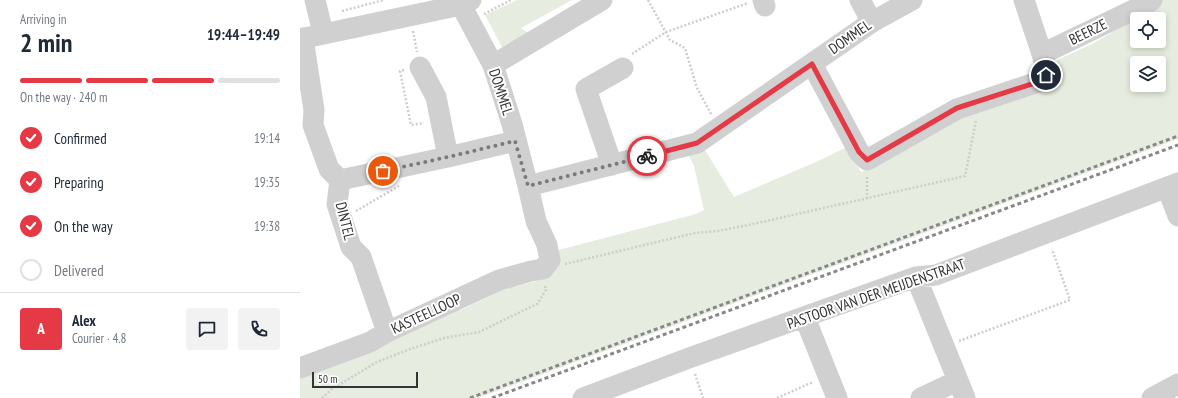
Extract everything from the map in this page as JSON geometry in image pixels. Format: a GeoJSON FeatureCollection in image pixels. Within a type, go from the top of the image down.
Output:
{"type":"FeatureCollection","features":[{"type":"Feature","properties":{"kind":"street"},"geometry":{"type":"LineString","coordinates":[[493,65],[602,0]]}},
{"type":"Feature","properties":{"kind":"street"},"geometry":{"type":"LineString","coordinates":[[860,0],[872,22]]}},
{"type":"Feature","properties":{"kind":"street","name":"DOMMEL"},"geometry":{"type":"LineString","coordinates":[[528,186],[697,143],[872,22],[912,0]]}},
{"type":"Feature","properties":{"kind":"street"},"geometry":{"type":"LineString","coordinates":[[812,64],[859,152],[867,160],[957,108],[1041,81],[1046,75],[1046,68],[1024,0]]}},
{"type":"Feature","properties":{"kind":"street","name":"BEERZE"},"geometry":{"type":"LineString","coordinates":[[1042,54],[1152,0]]}},
{"type":"Feature","properties":{"kind":"street"},"geometry":{"type":"LineString","coordinates":[[302,38],[319,17],[467,9]]}},
{"type":"Feature","properties":{"kind":"street","name":"DOMMEL"},"geometry":{"type":"LineString","coordinates":[[467,9],[493,65],[512,124],[515,141],[536,220],[547,245],[547,265]]}},
{"type":"Feature","properties":{"kind":"street","name":"DINTEL"},"geometry":{"type":"LineString","coordinates":[[302,38],[314,110],[313,125],[329,169],[340,180],[337,204],[351,247],[360,257],[387,332]]}},
{"type":"Feature","properties":{"kind":"street"},"geometry":{"type":"LineString","coordinates":[[420,67],[436,97],[448,157]]}},
{"type":"Feature","properties":{"kind":"street"},"geometry":{"type":"LineString","coordinates":[[612,165],[586,89],[623,68]]}},
{"type":"Feature","properties":{"kind":"street"},"geometry":{"type":"LineString","coordinates":[[340,180],[515,141]]}},
{"type":"Feature","properties":{"kind":"street","name":"PASTOOR VAN DER MEIJDENSTRAAT"},"geometry":{"type":"LineString","coordinates":[[583,398],[689,358],[805,318],[916,277],[936,275],[1173,185],[1178,216]]}},
{"type":"Feature","properties":{"kind":"street","name":"KASTEELLOOP"},"geometry":{"type":"LineString","coordinates":[[300,368],[370,342],[387,332],[499,280],[547,265]]}},
{"type":"Feature","properties":{"kind":"street"},"geometry":{"type":"LineString","coordinates":[[916,277],[961,389],[921,398]]}},
{"type":"Feature","properties":{"kind":"street"},"geometry":{"type":"LineString","coordinates":[[805,318],[837,398]]}},
{"type":"Feature","properties":{"kind":"street"},"geometry":{"type":"LineString","coordinates":[[1152,398],[1178,384]]}},
{"type":"Feature","properties":{"kind":"path"},"geometry":{"type":"LineString","coordinates":[[319,17],[384,0]]}},
{"type":"Feature","properties":{"kind":"path"},"geometry":{"type":"LineString","coordinates":[[467,9],[511,0]]}},
{"type":"Feature","properties":{"kind":"path"},"geometry":{"type":"LineString","coordinates":[[648,0],[670,40],[684,48],[697,88],[713,119],[720,127]]}},
{"type":"Feature","properties":{"kind":"path"},"geometry":{"type":"LineString","coordinates":[[623,68],[622,61],[666,32],[759,3]]}},
{"type":"Feature","properties":{"kind":"path"},"geometry":{"type":"LineString","coordinates":[[322,398],[332,389],[377,362],[444,338],[479,332],[538,304],[546,290],[547,265],[695,234],[725,230],[965,176],[980,101]]}},
{"type":"Feature","properties":{"kind":"path"},"geometry":{"type":"LineString","coordinates":[[867,160],[867,198]]}},
{"type":"Feature","properties":{"kind":"path"},"geometry":{"type":"LineString","coordinates":[[342,219],[400,185]]}},
{"type":"Feature","properties":{"kind":"path"},"geometry":{"type":"LineString","coordinates":[[957,342],[1070,300],[1046,234]]}},
{"type":"Feature","properties":{"kind":"path"},"geometry":{"type":"LineString","coordinates":[[689,358],[703,398]]}},
{"type":"Feature","properties":{"kind":"path"},"geometry":{"type":"LineString","coordinates":[[777,398],[828,376]]}},
{"type":"Feature","properties":{"kind":"shaded area"},"geometry":{"type":"Polygon","coordinates":[[[517,0],[572,0],[521,28],[531,35],[503,49],[485,15],[517,0]]]}},
{"type":"Feature","properties":{"kind":"shaded area"},"geometry":{"type":"Polygon","coordinates":[[[1162,0],[1178,0],[1178,139],[478,398],[300,398],[300,378],[453,306],[461,310],[498,292],[501,284],[505,282],[514,287],[536,281],[555,251],[696,214],[704,210],[694,166],[687,152],[703,147],[734,197],[847,147],[861,172],[927,133],[1054,76],[1057,67],[1057,60],[1092,44],[1130,22],[1130,48],[1166,48],[1166,12],[1144,12],[1162,0]]]}},
{"type":"Feature","properties":{"kind":"railway"},"geometry":{"type":"LineString","coordinates":[[470,398],[1178,136]]}},
{"type":"Feature","properties":{"kind":"railway"},"geometry":{"type":"LineString","coordinates":[[492,398],[1178,145]]}},
{"type":"Feature","properties":{"kind":"way so far"},"geometry":{"type":"LineString","coordinates":[[383,171],[515,141],[528,186],[647,156]]}},
{"type":"Feature","properties":{"kind":"route"},"geometry":{"type":"LineString","coordinates":[[647,156],[697,143],[812,64],[859,152],[867,160],[873,158],[957,108],[1041,81],[1046,75]]}}]}
